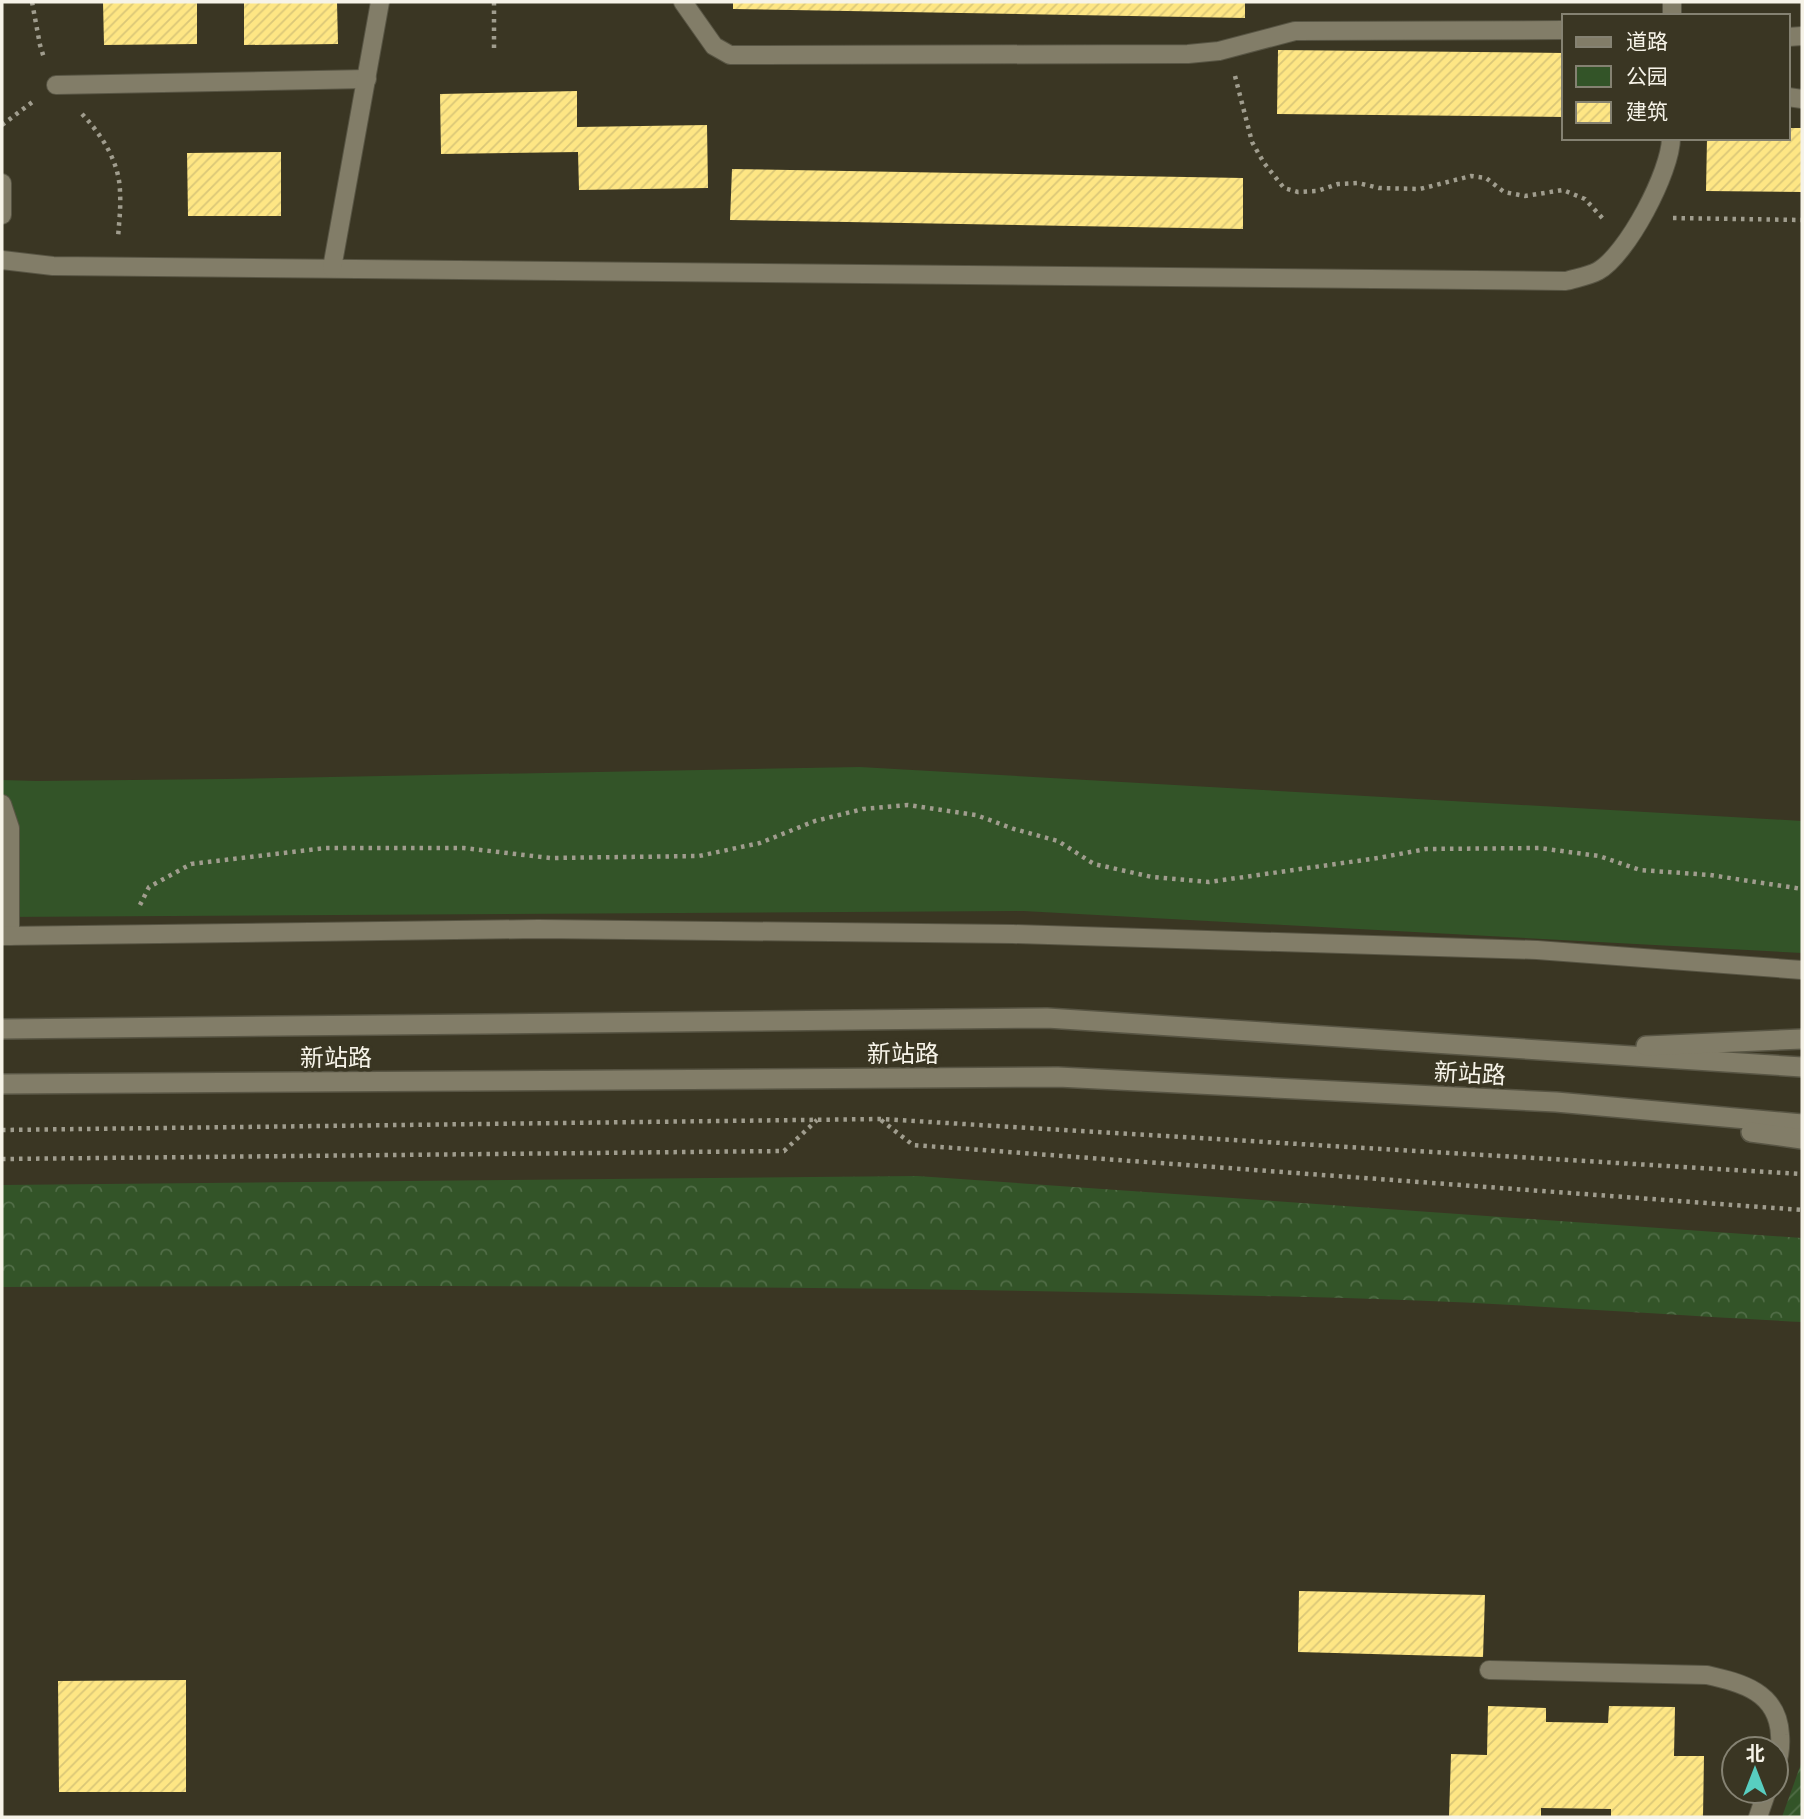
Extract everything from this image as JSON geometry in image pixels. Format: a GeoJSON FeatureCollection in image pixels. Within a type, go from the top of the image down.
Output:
{"type":"FeatureCollection","features":[{"type":"Feature","properties":{"kind":"street","name":"新站路"},"geometry":{"type":"LineString","coordinates":[[2,1029],[1047,1018],[1802,1067]]}},
{"type":"Feature","properties":{"kind":"street"},"geometry":{"type":"LineString","coordinates":[[1549,1050],[1802,1039]]}},
{"type":"Feature","properties":{"kind":"street","name":"新站路"},"geometry":{"type":"LineString","coordinates":[[2,1084],[1058,1077],[1556,1102],[1802,1124]]}},
{"type":"Feature","properties":{"kind":"street"},"geometry":{"type":"LineString","coordinates":[[1556,1102],[1802,1139]]}},
{"type":"Feature","properties":{"kind":"lane"},"geometry":{"type":"LineString","coordinates":[[332,268],[380,2]]}},
{"type":"Feature","properties":{"kind":"lane"},"geometry":{"type":"LineString","coordinates":[[683,2],[714,46],[730,55],[1188,54],[1219,51],[1295,31],[1562,30]]}},
{"type":"Feature","properties":{"kind":"lane"},"geometry":{"type":"LineString","coordinates":[[56,85],[367,79]]}},
{"type":"Feature","properties":{"kind":"lane"},"geometry":{"type":"LineString","coordinates":[[2,260],[53,266],[1566,281],[1598,271],[1625,244],[1661,177],[1671,150],[1671,140]]}},
{"type":"Feature","properties":{"kind":"lane"},"geometry":{"type":"LineString","coordinates":[[2,183],[2,215]]}},
{"type":"Feature","properties":{"kind":"lane"},"geometry":{"type":"LineString","coordinates":[[2,804],[10,828],[6,936],[538,929],[1013,934],[1537,950],[1802,970]]}},
{"type":"Feature","properties":{"kind":"lane"},"geometry":{"type":"LineString","coordinates":[[1489,1670],[1707,1675],[1751,1688],[1769,1701],[1780,1726],[1780,1735]]}},
{"type":"Feature","properties":{"kind":"path"},"geometry":{"type":"LineString","coordinates":[[32,2],[47,69],[56,85],[91,124],[113,157],[121,190],[116,266]]}},
{"type":"Feature","properties":{"kind":"path"},"geometry":{"type":"LineString","coordinates":[[494,2],[494,48]]}},
{"type":"Feature","properties":{"kind":"path"},"geometry":{"type":"LineString","coordinates":[[1228,48],[1252,142],[1264,163],[1284,188],[1298,192],[1317,191],[1338,184],[1357,183],[1379,188],[1420,189],[1471,176],[1486,178],[1504,192],[1525,196],[1563,190],[1585,199],[1625,244]]}},
{"type":"Feature","properties":{"kind":"path"},"geometry":{"type":"LineString","coordinates":[[2,125],[56,85]]}},
{"type":"Feature","properties":{"kind":"path"},"geometry":{"type":"LineString","coordinates":[[1641,218],[1802,220]]}},
{"type":"Feature","properties":{"kind":"path"},"geometry":{"type":"LineString","coordinates":[[126,934],[149,887],[191,863],[326,848],[464,848],[550,858],[699,856],[760,843],[815,821],[863,809],[908,806],[976,816],[1058,841],[1094,863],[1152,877],[1209,882],[1426,849],[1539,848],[1599,856],[1640,870],[1710,875],[1802,889]]}},
{"type":"Feature","properties":{"kind":"path"},"geometry":{"type":"LineString","coordinates":[[880,1119],[913,1145],[1802,1210]]}},
{"type":"Feature","properties":{"kind":"path"},"geometry":{"type":"LineString","coordinates":[[2,1130],[880,1119],[1802,1174]]}},
{"type":"Feature","properties":{"kind":"path"},"geometry":{"type":"LineString","coordinates":[[2,1159],[784,1151],[817,1120]]}},
{"type":"Feature","properties":{"kind":"green space"},"geometry":{"type":"Polygon","coordinates":[[[860,767],[1802,821],[1802,953],[1023,911],[2,917],[2,780],[224,779],[860,767]]]}},
{"type":"Feature","properties":{"kind":"green space"},"geometry":{"type":"Polygon","coordinates":[[[917,1176],[1802,1238],[1802,1322],[1405,1300],[1054,1291],[528,1286],[2,1287],[2,1185],[917,1176]]]}},
{"type":"Feature","properties":{"kind":"green space"},"geometry":{"type":"Polygon","coordinates":[[[1802,1761],[1802,1817],[1782,1817],[1786,1805],[1790,1805],[1790,1795],[1802,1761]]]}},
{"type":"Feature","properties":{"kind":"building"},"geometry":{"type":"Polygon","coordinates":[[[103,2],[197,2],[197,44],[104,45],[103,2]]]}},
{"type":"Feature","properties":{"kind":"building"},"geometry":{"type":"Polygon","coordinates":[[[244,2],[337,2],[338,44],[244,45],[244,2]]]}},
{"type":"Feature","properties":{"kind":"building"},"geometry":{"type":"Polygon","coordinates":[[[733,2],[1245,2],[1245,18],[733,9],[733,2]]]}},
{"type":"Feature","properties":{"kind":"building"},"geometry":{"type":"Polygon","coordinates":[[[1278,50],[1562,53],[1562,117],[1277,114],[1278,50]]]}},
{"type":"Feature","properties":{"kind":"building"},"geometry":{"type":"Polygon","coordinates":[[[577,91],[577,127],[707,125],[708,188],[579,190],[578,152],[441,154],[440,94],[577,91]]]}},
{"type":"Feature","properties":{"kind":"building"},"geometry":{"type":"Polygon","coordinates":[[[1790,128],[1802,128],[1802,192],[1706,191],[1707,140],[1790,140],[1790,128]]]}},
{"type":"Feature","properties":{"kind":"building"},"geometry":{"type":"Polygon","coordinates":[[[281,152],[281,216],[188,216],[187,153],[281,152]]]}},
{"type":"Feature","properties":{"kind":"building"},"geometry":{"type":"Polygon","coordinates":[[[732,169],[1243,178],[1243,229],[730,220],[732,169]]]}},
{"type":"Feature","properties":{"kind":"building"},"geometry":{"type":"Polygon","coordinates":[[[1299,1591],[1485,1595],[1483,1657],[1298,1652],[1299,1591]]]}},
{"type":"Feature","properties":{"kind":"building"},"geometry":{"type":"Polygon","coordinates":[[[186,1680],[186,1792],[59,1792],[58,1681],[186,1680]]]}},
{"type":"Feature","properties":{"kind":"building"},"geometry":{"type":"Polygon","coordinates":[[[1488,1706],[1546,1708],[1546,1722],[1608,1723],[1609,1706],[1675,1707],[1674,1756],[1704,1756],[1703,1817],[1611,1817],[1611,1809],[1541,1808],[1541,1817],[1449,1817],[1451,1754],[1487,1755],[1488,1706]]]}}]}
